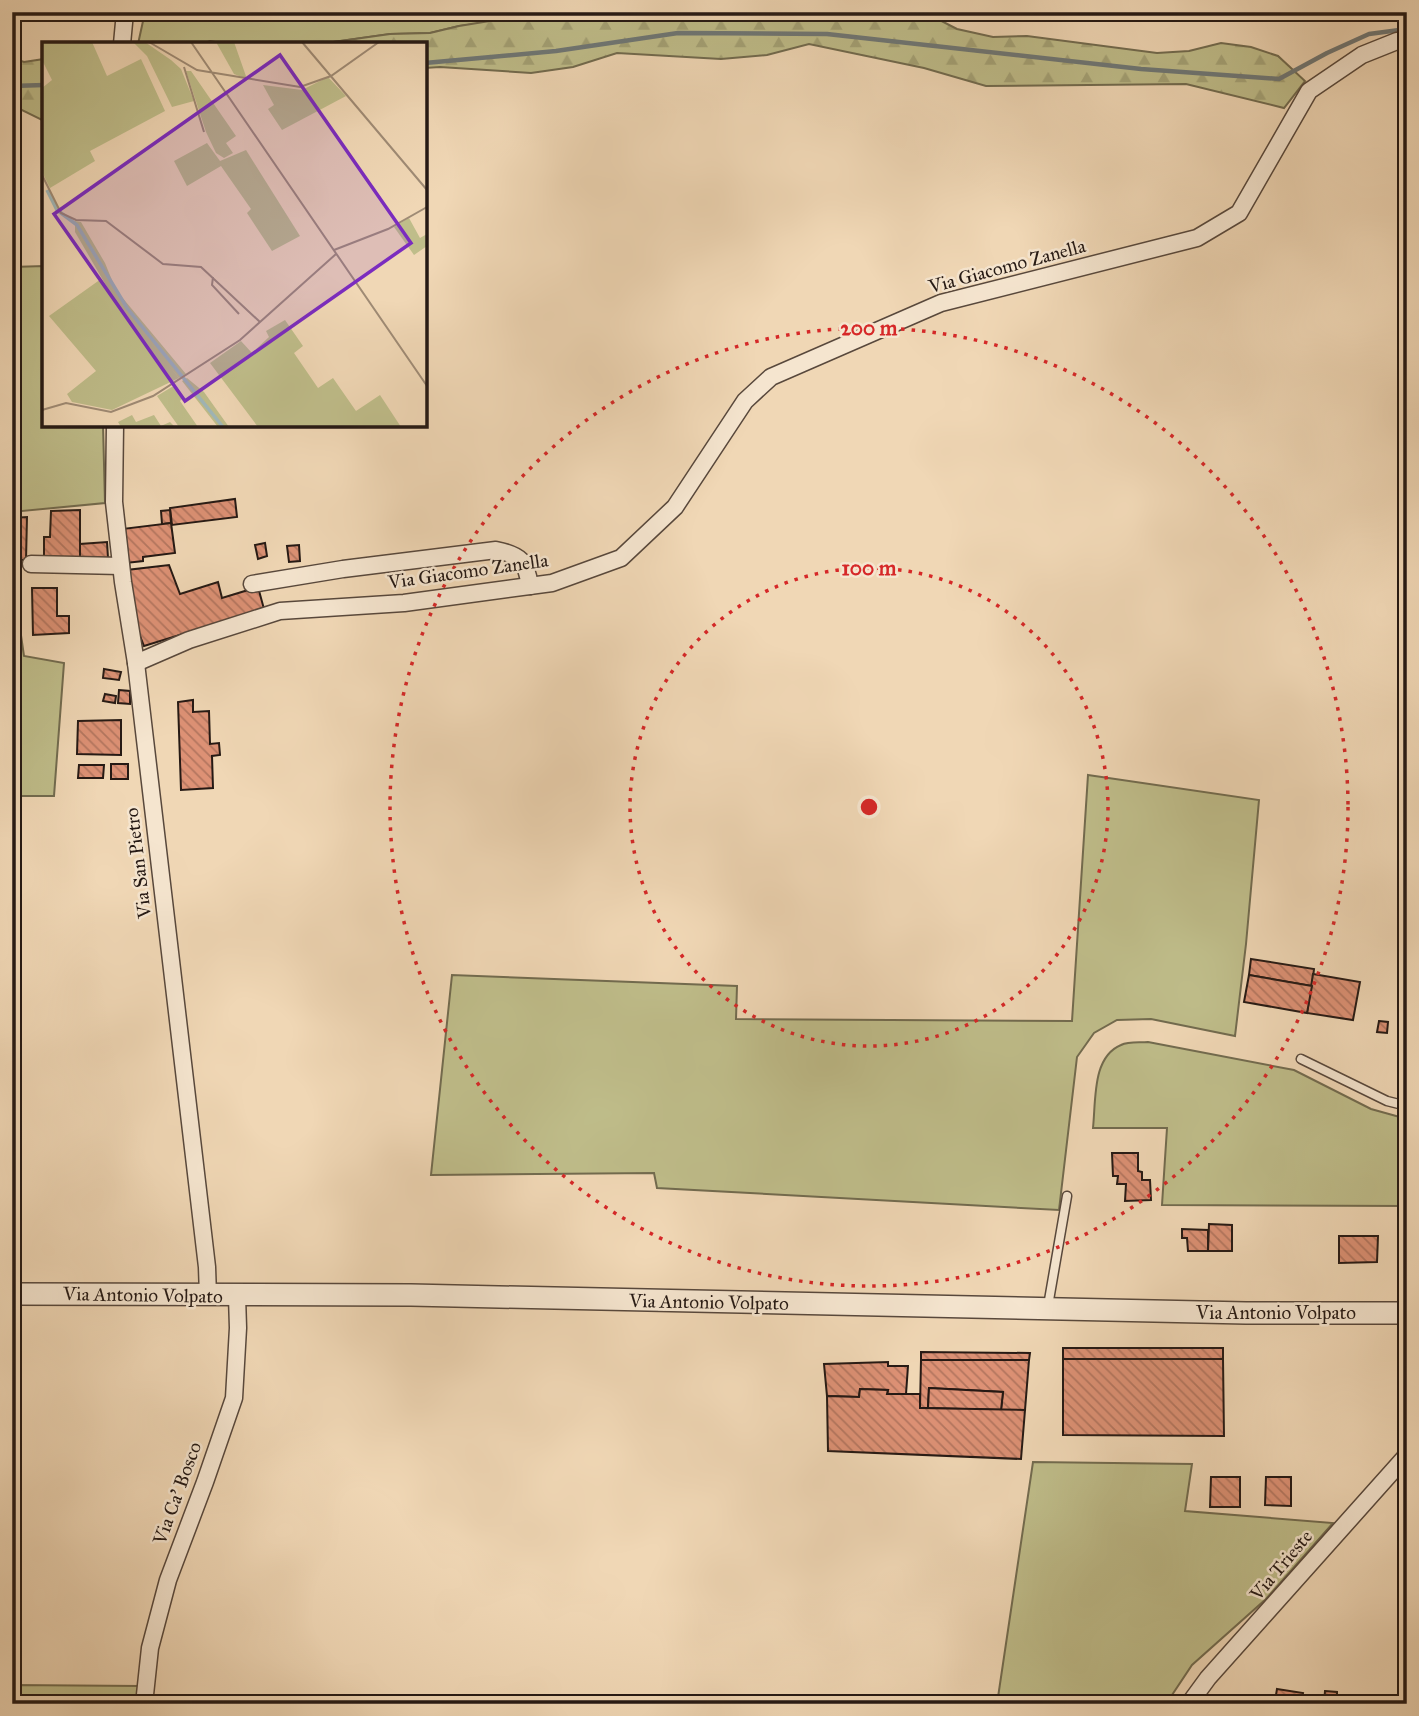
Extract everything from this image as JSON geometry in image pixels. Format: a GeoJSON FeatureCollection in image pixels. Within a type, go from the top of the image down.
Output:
{"type":"FeatureCollection","features":[{"type":"Feature","properties":{"kind":"street"},"geometry":{"type":"LineString","coordinates":[[122,42],[125,12]]}},
{"type":"Feature","properties":{"kind":"street","name":"Via Giacomo Zanella"},"geometry":{"type":"LineString","coordinates":[[136,663],[189,640],[280,611],[404,603],[552,583],[621,558],[675,508],[745,401],[771,377],[941,303],[1197,238],[1239,213],[1309,91],[1362,55],[1397,41],[1407,40]]}},
{"type":"Feature","properties":{"kind":"street","name":"Via San Pietro"},"geometry":{"type":"LineString","coordinates":[[115,427],[114,502],[136,663],[207,1267],[208,1296]]}},
{"type":"Feature","properties":{"kind":"street"},"geometry":{"type":"LineString","coordinates":[[252,584],[343,569],[496,550],[518,557],[527,567],[530,586]]}},
{"type":"Feature","properties":{"kind":"street"},"geometry":{"type":"LineString","coordinates":[[35,563],[121,566]]}},
{"type":"Feature","properties":{"kind":"street","name":"Via Antonio Volpato"},"geometry":{"type":"LineString","coordinates":[[12,1294],[411,1295],[1246,1313],[1407,1312]]}},
{"type":"Feature","properties":{"kind":"street","name":"Via Ca' Bosco"},"geometry":{"type":"LineString","coordinates":[[144,1704],[150,1648],[168,1580],[233,1398],[238,1328],[237,1296]]}},
{"type":"Feature","properties":{"kind":"street","name":"Via Trieste"},"geometry":{"type":"LineString","coordinates":[[1189,1704],[1208,1678],[1407,1455]]}},
{"type":"Feature","properties":{"kind":"lane"},"geometry":{"type":"LineString","coordinates":[[1301,1059],[1387,1101],[1407,1106]]}},
{"type":"Feature","properties":{"kind":"lane"},"geometry":{"type":"LineString","coordinates":[[1047,1309],[1067,1196]]}},
{"type":"Feature","properties":{"kind":"green space"},"geometry":{"type":"Polygon","coordinates":[[[145,12],[572,12],[459,26],[430,33],[390,34],[333,42],[138,42],[145,12]]]}},
{"type":"Feature","properties":{"kind":"green space"},"geometry":{"type":"Polygon","coordinates":[[[572,12],[924,12],[957,29],[993,37],[1027,36],[1157,53],[1189,51],[1221,43],[1251,47],[1278,56],[1305,81],[1284,108],[1186,84],[986,86],[924,68],[809,44],[767,55],[721,59],[617,53],[573,67],[531,73],[427,68],[427,42],[333,42],[390,34],[430,33],[508,18],[572,12]]]}},
{"type":"Feature","properties":{"kind":"green space"},"geometry":{"type":"Polygon","coordinates":[[[12,58],[24,62],[42,59],[42,120],[18,108],[12,110],[12,58]]]}},
{"type":"Feature","properties":{"kind":"green space"},"geometry":{"type":"Polygon","coordinates":[[[42,266],[42,427],[103,427],[105,503],[12,512],[12,267],[42,266]]]}},
{"type":"Feature","properties":{"kind":"green space"},"geometry":{"type":"Polygon","coordinates":[[[12,574],[24,656],[64,663],[54,796],[12,796],[12,574]]]}},
{"type":"Feature","properties":{"kind":"green space"},"geometry":{"type":"Polygon","coordinates":[[[1088,775],[1259,800],[1235,1036],[1151,1019],[1117,1020],[1094,1033],[1077,1057],[1059,1210],[657,1188],[654,1173],[431,1175],[452,975],[737,986],[736,1019],[1072,1021],[1088,775]]]}},
{"type":"Feature","properties":{"kind":"green space"},"geometry":{"type":"Polygon","coordinates":[[[1148,1042],[1294,1070],[1371,1109],[1407,1119],[1407,1206],[1162,1205],[1167,1128],[1093,1128],[1097,1080],[1105,1059],[1121,1045],[1148,1042]]]}},
{"type":"Feature","properties":{"kind":"green space"},"geometry":{"type":"Polygon","coordinates":[[[1033,1462],[1192,1464],[1185,1511],[1333,1523],[1266,1599],[1192,1665],[1166,1704],[997,1704],[1033,1462]]]}},
{"type":"Feature","properties":{"kind":"green space"},"geometry":{"type":"Polygon","coordinates":[[[12,1685],[139,1686],[138,1704],[12,1704],[12,1685]]]}},
{"type":"Feature","properties":{"kind":"building"},"geometry":{"type":"Polygon","coordinates":[[[235,499],[237,517],[172,525],[170,508],[235,499]]]}},
{"type":"Feature","properties":{"kind":"building"},"geometry":{"type":"Polygon","coordinates":[[[80,510],[80,557],[44,557],[44,537],[50,537],[51,511],[80,510]]]}},
{"type":"Feature","properties":{"kind":"building"},"geometry":{"type":"Polygon","coordinates":[[[170,510],[171,523],[162,524],[161,511],[170,510]]]}},
{"type":"Feature","properties":{"kind":"building"},"geometry":{"type":"Polygon","coordinates":[[[27,517],[26,560],[12,560],[12,518],[27,517]]]}},
{"type":"Feature","properties":{"kind":"building"},"geometry":{"type":"Polygon","coordinates":[[[171,523],[175,553],[143,557],[143,561],[126,563],[122,529],[171,523]]]}},
{"type":"Feature","properties":{"kind":"building"},"geometry":{"type":"Polygon","coordinates":[[[107,542],[108,558],[80,560],[80,544],[107,542]]]}},
{"type":"Feature","properties":{"kind":"building"},"geometry":{"type":"Polygon","coordinates":[[[265,543],[267,556],[258,559],[255,545],[265,543]]]}},
{"type":"Feature","properties":{"kind":"building"},"geometry":{"type":"Polygon","coordinates":[[[299,545],[300,561],[289,562],[287,546],[299,545]]]}},
{"type":"Feature","properties":{"kind":"building"},"geometry":{"type":"Polygon","coordinates":[[[169,565],[180,594],[218,582],[222,598],[258,587],[264,609],[144,646],[132,616],[127,570],[169,565]]]}},
{"type":"Feature","properties":{"kind":"building"},"geometry":{"type":"Polygon","coordinates":[[[32,588],[57,588],[57,616],[69,616],[69,633],[33,635],[32,588]]]}},
{"type":"Feature","properties":{"kind":"building"},"geometry":{"type":"Polygon","coordinates":[[[104,669],[121,672],[119,680],[103,678],[104,669]]]}},
{"type":"Feature","properties":{"kind":"building"},"geometry":{"type":"Polygon","coordinates":[[[119,690],[130,691],[130,704],[118,703],[119,690]]]}},
{"type":"Feature","properties":{"kind":"building"},"geometry":{"type":"Polygon","coordinates":[[[105,694],[116,696],[115,703],[103,701],[105,694]]]}},
{"type":"Feature","properties":{"kind":"building"},"geometry":{"type":"Polygon","coordinates":[[[193,700],[193,712],[209,711],[210,744],[219,743],[220,755],[212,756],[213,788],[181,790],[178,702],[193,700]]]}},
{"type":"Feature","properties":{"kind":"building"},"geometry":{"type":"Polygon","coordinates":[[[121,720],[121,755],[77,754],[78,721],[121,720]]]}},
{"type":"Feature","properties":{"kind":"building"},"geometry":{"type":"Polygon","coordinates":[[[111,764],[128,764],[128,779],[111,779],[111,764]]]}},
{"type":"Feature","properties":{"kind":"building"},"geometry":{"type":"Polygon","coordinates":[[[79,765],[104,765],[103,778],[78,778],[79,765]]]}},
{"type":"Feature","properties":{"kind":"building"},"geometry":{"type":"Polygon","coordinates":[[[1251,959],[1314,969],[1312,986],[1249,975],[1251,959]]]}},
{"type":"Feature","properties":{"kind":"building"},"geometry":{"type":"Polygon","coordinates":[[[1313,974],[1360,982],[1353,1020],[1307,1013],[1313,974]]]}},
{"type":"Feature","properties":{"kind":"building"},"geometry":{"type":"Polygon","coordinates":[[[1249,975],[1312,986],[1307,1013],[1244,1002],[1249,975]]]}},
{"type":"Feature","properties":{"kind":"building"},"geometry":{"type":"Polygon","coordinates":[[[1379,1021],[1388,1022],[1387,1033],[1377,1032],[1379,1021]]]}},
{"type":"Feature","properties":{"kind":"building"},"geometry":{"type":"Polygon","coordinates":[[[1112,1153],[1138,1153],[1138,1171],[1142,1172],[1142,1180],[1150,1180],[1151,1200],[1125,1201],[1126,1184],[1117,1184],[1118,1176],[1113,1176],[1112,1153]]]}},
{"type":"Feature","properties":{"kind":"building"},"geometry":{"type":"Polygon","coordinates":[[[1209,1224],[1232,1225],[1232,1251],[1208,1251],[1209,1224]]]}},
{"type":"Feature","properties":{"kind":"building"},"geometry":{"type":"Polygon","coordinates":[[[1182,1229],[1208,1230],[1208,1251],[1188,1251],[1187,1238],[1182,1238],[1182,1229]]]}},
{"type":"Feature","properties":{"kind":"building"},"geometry":{"type":"Polygon","coordinates":[[[1339,1236],[1378,1236],[1377,1262],[1339,1263],[1339,1236]]]}},
{"type":"Feature","properties":{"kind":"building"},"geometry":{"type":"Polygon","coordinates":[[[1063,1348],[1223,1348],[1223,1359],[1063,1359],[1063,1348]]]}},
{"type":"Feature","properties":{"kind":"building"},"geometry":{"type":"Polygon","coordinates":[[[921,1352],[1030,1353],[1029,1360],[921,1360],[921,1352]]]}},
{"type":"Feature","properties":{"kind":"building"},"geometry":{"type":"Polygon","coordinates":[[[1063,1359],[1223,1359],[1224,1436],[1063,1435],[1063,1359]]]}},
{"type":"Feature","properties":{"kind":"building"},"geometry":{"type":"Polygon","coordinates":[[[921,1360],[1029,1360],[1025,1410],[1001,1410],[1003,1392],[929,1388],[928,1408],[920,1408],[921,1360]]]}},
{"type":"Feature","properties":{"kind":"building"},"geometry":{"type":"Polygon","coordinates":[[[888,1362],[888,1366],[908,1366],[906,1394],[860,1389],[859,1397],[827,1396],[824,1364],[888,1362]]]}},
{"type":"Feature","properties":{"kind":"building"},"geometry":{"type":"Polygon","coordinates":[[[929,1388],[1003,1392],[1001,1410],[928,1408],[929,1388]]]}},
{"type":"Feature","properties":{"kind":"building"},"geometry":{"type":"Polygon","coordinates":[[[860,1389],[888,1390],[887,1394],[920,1394],[920,1408],[1025,1410],[1021,1459],[828,1451],[827,1396],[859,1397],[860,1389]]]}},
{"type":"Feature","properties":{"kind":"building"},"geometry":{"type":"Polygon","coordinates":[[[1211,1477],[1240,1477],[1240,1507],[1210,1507],[1211,1477]]]}},
{"type":"Feature","properties":{"kind":"building"},"geometry":{"type":"Polygon","coordinates":[[[1266,1477],[1291,1477],[1291,1506],[1265,1505],[1266,1477]]]}},
{"type":"Feature","properties":{"kind":"building"},"geometry":{"type":"Polygon","coordinates":[[[1277,1689],[1303,1693],[1301,1704],[1275,1701],[1277,1689]]]}},
{"type":"Feature","properties":{"kind":"building"},"geometry":{"type":"Polygon","coordinates":[[[1325,1691],[1337,1692],[1337,1704],[1324,1704],[1325,1691]]]}},
{"type":"Feature","properties":{"kind":"waterway"},"geometry":{"type":"LineString","coordinates":[[427,63],[556,51],[678,33],[827,34],[1141,69],[1279,79],[1369,34],[1407,29]]}},
{"type":"Feature","properties":{"kind":"waterway"},"geometry":{"type":"LineString","coordinates":[[12,86],[42,85]]}}]}
